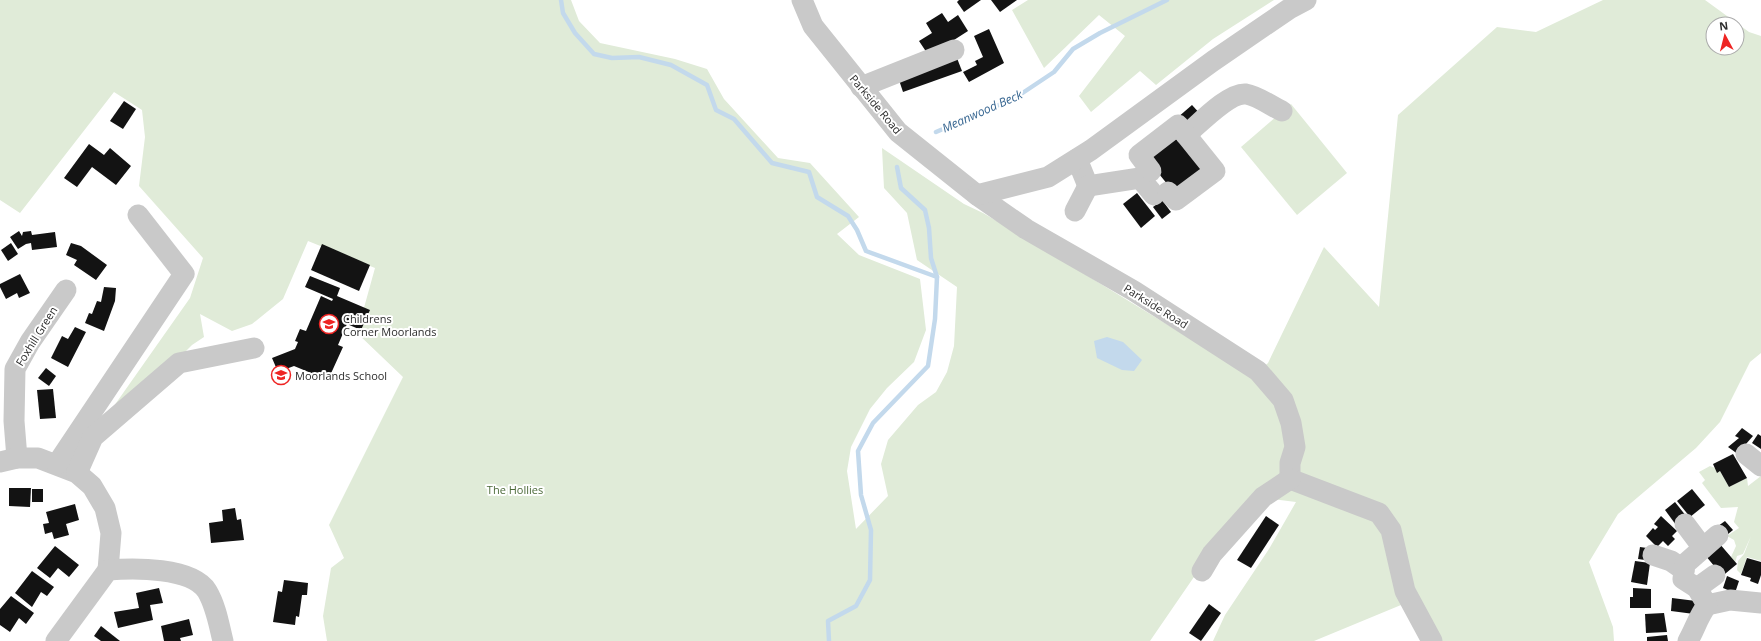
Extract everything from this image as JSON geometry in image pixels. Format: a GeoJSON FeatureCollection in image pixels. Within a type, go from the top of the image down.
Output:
{"type":"FeatureCollection","features":[{"type":"Feature","properties":{"kind":"street","name":"Parkside Road"},"geometry":{"type":"LineString","coordinates":[[802,0],[814,26],[898,132],[977,195],[1026,229],[1134,291],[1258,371],[1283,400],[1291,422],[1295,447],[1290,463],[1290,479]]}},
{"type":"Feature","properties":{"kind":"street"},"geometry":{"type":"LineString","coordinates":[[977,195],[1048,177],[1091,150],[1213,61],[1289,9],[1306,0]]}},
{"type":"Feature","properties":{"kind":"street"},"geometry":{"type":"LineString","coordinates":[[861,87],[954,50]]}},
{"type":"Feature","properties":{"kind":"street"},"geometry":{"type":"LineString","coordinates":[[1186,135],[1228,99],[1238,94],[1248,95],[1282,111]]}},
{"type":"Feature","properties":{"kind":"street"},"geometry":{"type":"LineString","coordinates":[[1178,124],[1215,171],[1176,200],[1164,197],[1146,175],[1139,155],[1178,124]]}},
{"type":"Feature","properties":{"kind":"street"},"geometry":{"type":"LineString","coordinates":[[1075,211],[1088,186],[1077,159]]}},
{"type":"Feature","properties":{"kind":"street"},"geometry":{"type":"LineString","coordinates":[[1088,186],[1146,175]]}},
{"type":"Feature","properties":{"kind":"street"},"geometry":{"type":"LineString","coordinates":[[57,464],[184,274],[138,215]]}},
{"type":"Feature","properties":{"kind":"street","name":"Foxhill Green"},"geometry":{"type":"LineString","coordinates":[[9,460],[14,421],[15,369],[30,342],[66,290]]}},
{"type":"Feature","properties":{"kind":"street"},"geometry":{"type":"LineString","coordinates":[[77,473],[92,437],[179,363],[254,348]]}},
{"type":"Feature","properties":{"kind":"street"},"geometry":{"type":"LineString","coordinates":[[9,460],[38,458],[57,464],[77,473],[92,486],[105,508],[111,533],[108,570],[56,641]]}},
{"type":"Feature","properties":{"kind":"street"},"geometry":{"type":"LineString","coordinates":[[1202,571],[1212,554],[1263,497],[1290,479],[1380,513],[1391,530],[1405,591],[1432,641]]}},
{"type":"Feature","properties":{"kind":"street"},"geometry":{"type":"LineString","coordinates":[[1685,524],[1703,548]]}},
{"type":"Feature","properties":{"kind":"street"},"geometry":{"type":"LineString","coordinates":[[1688,641],[1694,631],[1699,615],[1690,587],[1685,564],[1718,535]]}},
{"type":"Feature","properties":{"kind":"street"},"geometry":{"type":"LineString","coordinates":[[1653,555],[1671,561],[1690,587],[1730,600],[1758,603]]}},
{"type":"Feature","properties":{"kind":"street"},"geometry":{"type":"LineString","coordinates":[[108,570],[135,568],[172,572],[191,578],[206,590],[214,607],[223,641]]}},
{"type":"Feature","properties":{"kind":"street"},"geometry":{"type":"LineString","coordinates":[[1690,587],[1715,575]]}},
{"type":"Feature","properties":{"kind":"street"},"geometry":{"type":"LineString","coordinates":[[1737,587],[1748,590],[1758,603]]}},
{"type":"Feature","properties":{"kind":"green space","name":"The Hollies"},"geometry":{"type":"Polygon","coordinates":[[[0,0],[571,0],[579,21],[600,43],[675,59],[707,69],[724,99],[778,158],[810,163],[859,217],[837,234],[859,255],[920,279],[926,330],[914,362],[887,388],[870,409],[851,447],[847,471],[856,529],[888,496],[881,464],[888,440],[918,405],[936,392],[947,372],[954,346],[957,287],[917,260],[907,213],[884,188],[882,148],[964,204],[983,213],[1029,240],[1253,377],[1268,363],[1324,247],[1379,307],[1398,115],[1497,27],[1536,32],[1603,0],[1705,0],[1727,16],[1705,16],[1705,56],[1745,56],[1745,29],[1761,36],[1761,353],[1750,362],[1720,422],[1696,448],[1618,514],[1589,562],[1613,627],[1614,641],[1442,641],[1401,605],[1314,641],[1213,641],[1225,615],[1269,549],[1296,502],[1257,497],[1192,570],[1196,574],[1150,641],[327,641],[323,616],[331,568],[344,558],[329,525],[403,377],[357,333],[375,268],[308,241],[283,299],[252,324],[232,331],[200,314],[204,337],[192,345],[174,363],[102,423],[190,298],[203,258],[139,186],[145,137],[142,110],[114,92],[20,213],[0,200],[0,0]]]}},
{"type":"Feature","properties":{"kind":"green space"},"geometry":{"type":"Polygon","coordinates":[[[1028,0],[1274,0],[1213,39],[1156,85],[1140,71],[1091,112],[1079,96],[1125,36],[1099,15],[1044,68],[1012,10],[1028,0]]]}},
{"type":"Feature","properties":{"kind":"green space"},"geometry":{"type":"Polygon","coordinates":[[[1291,104],[1347,173],[1297,215],[1241,147],[1291,104]]]}},
{"type":"Feature","properties":{"kind":"green space"},"geometry":{"type":"Polygon","coordinates":[[[1710,466],[1715,468],[1717,472],[1720,471],[1729,487],[1747,478],[1748,486],[1761,476],[1761,561],[1747,557],[1741,574],[1737,570],[1738,561],[1744,554],[1751,536],[1743,554],[1737,556],[1735,563],[1731,557],[1736,546],[1734,540],[1727,536],[1739,528],[1734,522],[1738,507],[1721,508],[1702,483],[1705,480],[1699,472],[1710,466]]]}},
{"type":"Feature","properties":{"kind":"water"},"geometry":{"type":"Polygon","coordinates":[[[1107,337],[1123,342],[1142,360],[1134,371],[1122,370],[1097,358],[1094,341],[1107,337]]]}},
{"type":"Feature","properties":{"kind":"building"},"geometry":{"type":"Polygon","coordinates":[[[959,0],[981,0],[964,12],[957,2],[959,0]]]}},
{"type":"Feature","properties":{"kind":"building"},"geometry":{"type":"Polygon","coordinates":[[[991,0],[1017,0],[1000,12],[991,0]]]}},
{"type":"Feature","properties":{"kind":"building"},"geometry":{"type":"Polygon","coordinates":[[[942,13],[948,22],[958,15],[968,31],[929,56],[919,41],[932,33],[926,23],[942,13]]]}},
{"type":"Feature","properties":{"kind":"building"},"geometry":{"type":"Polygon","coordinates":[[[989,29],[1004,63],[969,82],[963,72],[977,65],[975,61],[983,57],[974,36],[989,29]]]}},
{"type":"Feature","properties":{"kind":"building"},"geometry":{"type":"Polygon","coordinates":[[[955,53],[962,71],[903,92],[897,74],[955,53]]]}},
{"type":"Feature","properties":{"kind":"building"},"geometry":{"type":"Polygon","coordinates":[[[124,101],[136,109],[123,129],[110,121],[124,101]]]}},
{"type":"Feature","properties":{"kind":"building"},"geometry":{"type":"Polygon","coordinates":[[[1192,105],[1202,116],[1186,130],[1177,118],[1192,105]]]}},
{"type":"Feature","properties":{"kind":"building"},"geometry":{"type":"Polygon","coordinates":[[[1175,129],[1208,170],[1176,195],[1143,154],[1175,129]]]}},
{"type":"Feature","properties":{"kind":"building"},"geometry":{"type":"Polygon","coordinates":[[[89,144],[104,155],[110,148],[131,166],[116,185],[92,167],[77,187],[64,178],[89,144]]]}},
{"type":"Feature","properties":{"kind":"building"},"geometry":{"type":"Polygon","coordinates":[[[1137,193],[1155,216],[1141,228],[1123,204],[1137,193]]]}},
{"type":"Feature","properties":{"kind":"building"},"geometry":{"type":"Polygon","coordinates":[[[1162,200],[1171,212],[1162,219],[1153,207],[1162,200]]]}},
{"type":"Feature","properties":{"kind":"building"},"geometry":{"type":"Polygon","coordinates":[[[19,231],[22,236],[23,232],[31,231],[32,235],[55,232],[57,247],[32,250],[31,243],[18,249],[10,237],[19,231]]]}},
{"type":"Feature","properties":{"kind":"building"},"geometry":{"type":"Polygon","coordinates":[[[11,243],[18,254],[8,261],[1,250],[11,243]]]}},
{"type":"Feature","properties":{"kind":"building"},"geometry":{"type":"Polygon","coordinates":[[[71,243],[81,246],[107,265],[96,280],[74,265],[77,260],[66,255],[71,243]]]}},
{"type":"Feature","properties":{"kind":"building"},"geometry":{"type":"Polygon","coordinates":[[[322,244],[370,265],[359,291],[311,270],[322,244]]]}},
{"type":"Feature","properties":{"kind":"building"},"geometry":{"type":"Polygon","coordinates":[[[20,274],[30,293],[19,298],[17,293],[6,299],[0,284],[20,274]]]}},
{"type":"Feature","properties":{"kind":"building"},"geometry":{"type":"Polygon","coordinates":[[[310,276],[340,288],[337,296],[370,310],[361,330],[347,324],[338,345],[343,347],[328,380],[294,366],[278,372],[272,358],[295,349],[298,342],[295,341],[300,329],[306,331],[321,296],[332,301],[333,299],[305,287],[310,276]]]}},
{"type":"Feature","properties":{"kind":"building"},"geometry":{"type":"Polygon","coordinates":[[[104,287],[116,288],[115,301],[104,331],[85,323],[89,313],[92,314],[97,301],[101,302],[104,287]]]}},
{"type":"Feature","properties":{"kind":"building"},"geometry":{"type":"Polygon","coordinates":[[[75,327],[86,332],[68,367],[51,358],[62,336],[68,339],[75,327]]]}},
{"type":"Feature","properties":{"kind":"building"},"geometry":{"type":"Polygon","coordinates":[[[46,368],[56,376],[49,386],[38,378],[46,368]]]}},
{"type":"Feature","properties":{"kind":"building"},"geometry":{"type":"Polygon","coordinates":[[[53,389],[56,418],[40,419],[37,390],[53,389]]]}},
{"type":"Feature","properties":{"kind":"building"},"geometry":{"type":"Polygon","coordinates":[[[1742,428],[1753,436],[1746,444],[1749,446],[1742,457],[1728,447],[1739,438],[1735,436],[1742,428]]]}},
{"type":"Feature","properties":{"kind":"building"},"geometry":{"type":"Polygon","coordinates":[[[1758,434],[1761,436],[1761,449],[1752,443],[1758,434]]]}},
{"type":"Feature","properties":{"kind":"building"},"geometry":{"type":"Polygon","coordinates":[[[1733,454],[1747,478],[1729,487],[1720,471],[1717,473],[1713,464],[1733,454]]]}},
{"type":"Feature","properties":{"kind":"building"},"geometry":{"type":"Polygon","coordinates":[[[9,488],[31,488],[30,507],[9,506],[9,488]]]}},
{"type":"Feature","properties":{"kind":"building"},"geometry":{"type":"Polygon","coordinates":[[[32,489],[43,489],[43,502],[32,502],[32,489]]]}},
{"type":"Feature","properties":{"kind":"building"},"geometry":{"type":"Polygon","coordinates":[[[1692,489],[1705,505],[1690,517],[1677,501],[1692,489]]]}},
{"type":"Feature","properties":{"kind":"building"},"geometry":{"type":"Polygon","coordinates":[[[1675,502],[1690,521],[1679,529],[1665,510],[1675,502]]]}},
{"type":"Feature","properties":{"kind":"building"},"geometry":{"type":"Polygon","coordinates":[[[75,504],[79,520],[66,524],[69,535],[54,539],[52,532],[45,534],[43,524],[49,523],[46,512],[75,504]]]}},
{"type":"Feature","properties":{"kind":"building"},"geometry":{"type":"Polygon","coordinates":[[[235,508],[237,520],[241,519],[244,540],[211,543],[209,523],[223,521],[222,510],[235,508]]]}},
{"type":"Feature","properties":{"kind":"building"},"geometry":{"type":"Polygon","coordinates":[[[1266,516],[1279,525],[1251,568],[1237,560],[1266,516]]]}},
{"type":"Feature","properties":{"kind":"building"},"geometry":{"type":"Polygon","coordinates":[[[1661,516],[1677,531],[1672,536],[1675,539],[1668,546],[1663,541],[1657,547],[1646,536],[1653,528],[1655,530],[1658,527],[1654,524],[1661,516]]]}},
{"type":"Feature","properties":{"kind":"building"},"geometry":{"type":"Polygon","coordinates":[[[1725,521],[1733,530],[1722,539],[1714,529],[1725,521]]]}},
{"type":"Feature","properties":{"kind":"building"},"geometry":{"type":"Polygon","coordinates":[[[1719,543],[1737,564],[1720,578],[1715,567],[1705,555],[1719,543]]]}},
{"type":"Feature","properties":{"kind":"building"},"geometry":{"type":"Polygon","coordinates":[[[55,546],[79,565],[69,577],[58,568],[50,578],[37,568],[55,546]]]}},
{"type":"Feature","properties":{"kind":"building"},"geometry":{"type":"Polygon","coordinates":[[[1640,547],[1654,549],[1652,561],[1638,559],[1640,547]]]}},
{"type":"Feature","properties":{"kind":"building"},"geometry":{"type":"Polygon","coordinates":[[[1747,558],[1761,562],[1761,575],[1758,584],[1750,581],[1751,578],[1741,575],[1747,558]]]}},
{"type":"Feature","properties":{"kind":"building"},"geometry":{"type":"Polygon","coordinates":[[[1635,561],[1650,563],[1647,585],[1631,582],[1635,561]]]}},
{"type":"Feature","properties":{"kind":"building"},"geometry":{"type":"Polygon","coordinates":[[[32,571],[54,587],[47,596],[41,592],[32,607],[15,593],[32,571]]]}},
{"type":"Feature","properties":{"kind":"building"},"geometry":{"type":"Polygon","coordinates":[[[1727,576],[1739,581],[1735,593],[1723,588],[1727,576]]]}},
{"type":"Feature","properties":{"kind":"building"},"geometry":{"type":"Polygon","coordinates":[[[284,580],[308,583],[307,595],[302,595],[299,617],[296,616],[295,625],[273,622],[278,591],[282,592],[284,580]]]}},
{"type":"Feature","properties":{"kind":"building"},"geometry":{"type":"Polygon","coordinates":[[[159,588],[163,603],[150,605],[153,620],[118,628],[114,612],[139,608],[136,593],[159,588]]]}},
{"type":"Feature","properties":{"kind":"building"},"geometry":{"type":"Polygon","coordinates":[[[1633,588],[1651,589],[1651,608],[1630,608],[1630,597],[1633,597],[1633,588]]]}},
{"type":"Feature","properties":{"kind":"building"},"geometry":{"type":"Polygon","coordinates":[[[11,596],[34,613],[26,624],[19,618],[10,632],[0,625],[0,609],[11,596]]]}},
{"type":"Feature","properties":{"kind":"building"},"geometry":{"type":"Polygon","coordinates":[[[1672,598],[1696,601],[1694,614],[1671,611],[1672,598]]]}},
{"type":"Feature","properties":{"kind":"building"},"geometry":{"type":"Polygon","coordinates":[[[1209,604],[1221,613],[1201,641],[1189,633],[1209,604]]]}},
{"type":"Feature","properties":{"kind":"building"},"geometry":{"type":"Polygon","coordinates":[[[1664,613],[1667,632],[1646,633],[1645,614],[1664,613]]]}},
{"type":"Feature","properties":{"kind":"building"},"geometry":{"type":"Polygon","coordinates":[[[189,619],[193,635],[180,638],[181,641],[164,641],[161,626],[189,619]]]}},
{"type":"Feature","properties":{"kind":"building"},"geometry":{"type":"Polygon","coordinates":[[[101,626],[120,641],[101,641],[94,636],[101,626]]]}},
{"type":"Feature","properties":{"kind":"building"},"geometry":{"type":"Polygon","coordinates":[[[1667,635],[1668,641],[1647,641],[1647,637],[1667,635]]]}},
{"type":"Feature","properties":{"kind":"waterway"},"geometry":{"type":"LineString","coordinates":[[561,0],[563,13],[575,33],[594,54],[612,58],[639,57],[671,65],[707,85],[716,110],[734,119],[772,163],[809,172],[817,197],[848,216],[857,230],[866,251],[937,277]]}},
{"type":"Feature","properties":{"kind":"waterway","name":"Meanwood Beck"},"geometry":{"type":"LineString","coordinates":[[936,132],[1015,98],[1054,72],[1073,49],[1100,33],[1167,0]]}},
{"type":"Feature","properties":{"kind":"waterway","name":"Meanwood Beck"},"geometry":{"type":"LineString","coordinates":[[829,641],[828,621],[856,606],[870,580],[871,530],[861,495],[858,451],[873,423],[928,366],[935,319],[937,277],[931,258],[929,228],[925,210],[901,188],[897,167]]}},
{"type":"Feature","properties":{"kind":"place","name":"Childrens Corner Moorlands"},"geometry":{"type":"Point","coordinates":[329,324]}},
{"type":"Feature","properties":{"kind":"place","name":"Moorlands School"},"geometry":{"type":"Point","coordinates":[281,375]}}]}
